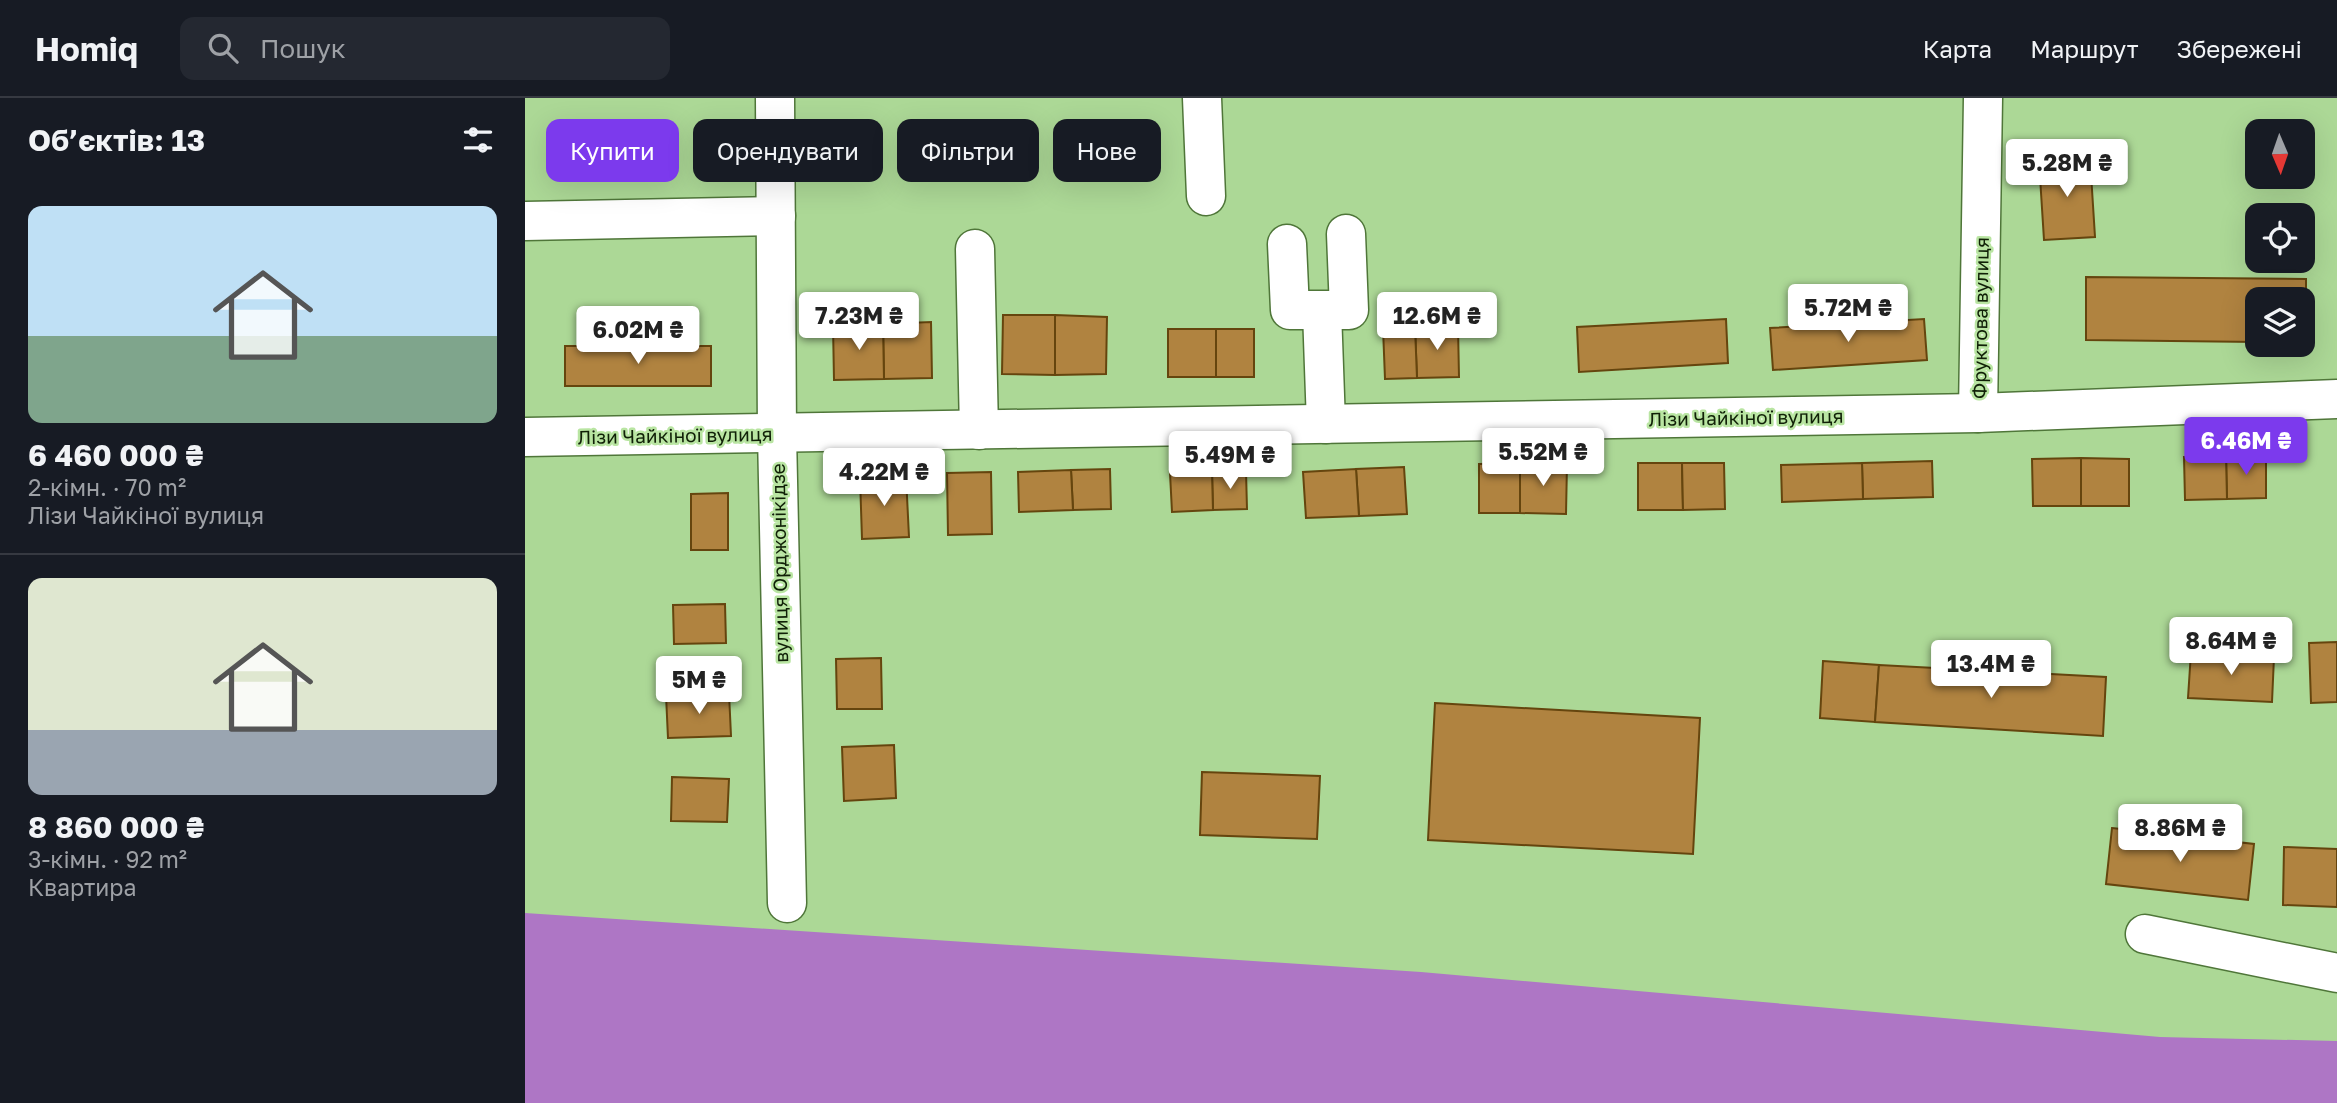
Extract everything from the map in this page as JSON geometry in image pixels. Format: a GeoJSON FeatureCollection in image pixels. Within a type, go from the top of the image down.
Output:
{"type":"FeatureCollection","features":[{"type":"Feature","properties":{"kind":"street","name":"вулиця Орджонікідзе"},"geometry":{"type":"LineString","coordinates":[[775,98],[777,434],[786,903]]}},
{"type":"Feature","properties":{"kind":"street"},"geometry":{"type":"LineString","coordinates":[[1202,98],[1206,196]]}},
{"type":"Feature","properties":{"kind":"street","name":"Фруктова вулиця"},"geometry":{"type":"LineString","coordinates":[[1978,413],[1983,98]]}},
{"type":"Feature","properties":{"kind":"street"},"geometry":{"type":"LineString","coordinates":[[525,221],[776,216]]}},
{"type":"Feature","properties":{"kind":"street"},"geometry":{"type":"LineString","coordinates":[[1287,244],[1290,310],[1349,310],[1346,234]]}},
{"type":"Feature","properties":{"kind":"street"},"geometry":{"type":"LineString","coordinates":[[975,249],[979,430]]}},
{"type":"Feature","properties":{"kind":"street"},"geometry":{"type":"LineString","coordinates":[[1322,311],[1326,424]]}},
{"type":"Feature","properties":{"kind":"street","name":"Лізи Чайкіної вулиця"},"geometry":{"type":"LineString","coordinates":[[525,437],[1978,413],[2337,399]]}},
{"type":"Feature","properties":{"kind":"street"},"geometry":{"type":"LineString","coordinates":[[2145,934],[2337,973]]}},
{"type":"Feature","properties":{"kind":"shaded area"},"geometry":{"type":"Polygon","coordinates":[[[525,913],[1421,972],[2160,1037],[2337,1041],[2337,1103],[525,1103],[525,913]]]}},
{"type":"Feature","properties":{"kind":"building"},"geometry":{"type":"Polygon","coordinates":[[[2090,158],[2095,237],[2044,240],[2039,161],[2090,158]]]}},
{"type":"Feature","properties":{"kind":"building"},"geometry":{"type":"Polygon","coordinates":[[[2086,277],[2306,279],[2306,287],[2245,287],[2245,342],[2086,340],[2086,277]]]}},
{"type":"Feature","properties":{"kind":"building"},"geometry":{"type":"Polygon","coordinates":[[[1003,315],[1055,315],[1055,375],[1002,374],[1003,315]]]}},
{"type":"Feature","properties":{"kind":"building"},"geometry":{"type":"Polygon","coordinates":[[[1055,315],[1107,317],[1106,374],[1055,375],[1055,315]]]}},
{"type":"Feature","properties":{"kind":"building"},"geometry":{"type":"Polygon","coordinates":[[[1726,319],[1728,363],[1579,372],[1577,327],[1726,319]]]}},
{"type":"Feature","properties":{"kind":"building"},"geometry":{"type":"Polygon","coordinates":[[[1924,319],[1927,360],[1773,370],[1770,328],[1924,319]]]}},
{"type":"Feature","properties":{"kind":"building"},"geometry":{"type":"Polygon","coordinates":[[[931,322],[932,378],[884,379],[883,324],[931,322]]]}},
{"type":"Feature","properties":{"kind":"building"},"geometry":{"type":"Polygon","coordinates":[[[883,324],[884,379],[834,380],[833,325],[883,324]]]}},
{"type":"Feature","properties":{"kind":"building"},"geometry":{"type":"Polygon","coordinates":[[[1458,326],[1459,377],[1417,378],[1415,327],[1458,326]]]}},
{"type":"Feature","properties":{"kind":"building"},"geometry":{"type":"Polygon","coordinates":[[[1415,327],[1417,378],[1385,379],[1383,328],[1415,327]]]}},
{"type":"Feature","properties":{"kind":"building"},"geometry":{"type":"Polygon","coordinates":[[[1168,329],[1216,329],[1216,377],[1168,377],[1168,329]]]}},
{"type":"Feature","properties":{"kind":"building"},"geometry":{"type":"Polygon","coordinates":[[[1216,329],[1254,329],[1254,377],[1216,377],[1216,329]]]}},
{"type":"Feature","properties":{"kind":"building"},"geometry":{"type":"Polygon","coordinates":[[[565,346],[711,346],[711,386],[565,386],[565,346]]]}},
{"type":"Feature","properties":{"kind":"building"},"geometry":{"type":"Polygon","coordinates":[[[2266,455],[2266,498],[2227,499],[2226,456],[2266,455]]]}},
{"type":"Feature","properties":{"kind":"building"},"geometry":{"type":"Polygon","coordinates":[[[2226,456],[2227,499],[2185,500],[2184,457],[2226,456]]]}},
{"type":"Feature","properties":{"kind":"building"},"geometry":{"type":"Polygon","coordinates":[[[2081,458],[2081,506],[2033,506],[2032,459],[2081,458]]]}},
{"type":"Feature","properties":{"kind":"building"},"geometry":{"type":"Polygon","coordinates":[[[2081,458],[2129,459],[2129,506],[2081,506],[2081,458]]]}},
{"type":"Feature","properties":{"kind":"building"},"geometry":{"type":"Polygon","coordinates":[[[1932,461],[1933,497],[1863,499],[1862,463],[1932,461]]]}},
{"type":"Feature","properties":{"kind":"building"},"geometry":{"type":"Polygon","coordinates":[[[1520,463],[1520,513],[1479,513],[1479,464],[1520,463]]]}},
{"type":"Feature","properties":{"kind":"building"},"geometry":{"type":"Polygon","coordinates":[[[1520,463],[1567,464],[1566,514],[1520,513],[1520,463]]]}},
{"type":"Feature","properties":{"kind":"building"},"geometry":{"type":"Polygon","coordinates":[[[1638,463],[1682,463],[1683,510],[1638,510],[1638,463]]]}},
{"type":"Feature","properties":{"kind":"building"},"geometry":{"type":"Polygon","coordinates":[[[1682,463],[1724,463],[1725,509],[1683,510],[1682,463]]]}},
{"type":"Feature","properties":{"kind":"building"},"geometry":{"type":"Polygon","coordinates":[[[1862,463],[1863,499],[1782,502],[1781,465],[1862,463]]]}},
{"type":"Feature","properties":{"kind":"building"},"geometry":{"type":"Polygon","coordinates":[[[1404,467],[1407,514],[1359,516],[1356,469],[1404,467]]]}},
{"type":"Feature","properties":{"kind":"building"},"geometry":{"type":"Polygon","coordinates":[[[1110,469],[1111,509],[1073,510],[1071,470],[1110,469]]]}},
{"type":"Feature","properties":{"kind":"building"},"geometry":{"type":"Polygon","coordinates":[[[1356,469],[1359,516],[1306,518],[1303,472],[1356,469]]]}},
{"type":"Feature","properties":{"kind":"building"},"geometry":{"type":"Polygon","coordinates":[[[1071,470],[1073,510],[1019,512],[1018,472],[1071,470]]]}},
{"type":"Feature","properties":{"kind":"building"},"geometry":{"type":"Polygon","coordinates":[[[1246,471],[1247,509],[1213,510],[1212,472],[1246,471]]]}},
{"type":"Feature","properties":{"kind":"building"},"geometry":{"type":"Polygon","coordinates":[[[991,472],[992,534],[948,535],[947,473],[991,472]]]}},
{"type":"Feature","properties":{"kind":"building"},"geometry":{"type":"Polygon","coordinates":[[[1212,472],[1213,510],[1172,512],[1170,473],[1212,472]]]}},
{"type":"Feature","properties":{"kind":"building"},"geometry":{"type":"Polygon","coordinates":[[[906,476],[909,537],[862,539],[860,478],[906,476]]]}},
{"type":"Feature","properties":{"kind":"building"},"geometry":{"type":"Polygon","coordinates":[[[728,493],[728,550],[691,550],[691,494],[728,493]]]}},
{"type":"Feature","properties":{"kind":"building"},"geometry":{"type":"Polygon","coordinates":[[[725,604],[726,643],[674,644],[673,605],[725,604]]]}},
{"type":"Feature","properties":{"kind":"building"},"geometry":{"type":"Polygon","coordinates":[[[2337,642],[2337,702],[2311,703],[2309,643],[2337,642]]]}},
{"type":"Feature","properties":{"kind":"building"},"geometry":{"type":"Polygon","coordinates":[[[2191,652],[2274,657],[2272,702],[2188,698],[2191,652]]]}},
{"type":"Feature","properties":{"kind":"building"},"geometry":{"type":"Polygon","coordinates":[[[881,658],[882,709],[837,709],[836,659],[881,658]]]}},
{"type":"Feature","properties":{"kind":"building"},"geometry":{"type":"Polygon","coordinates":[[[1823,661],[1879,665],[1875,722],[1820,718],[1823,661]]]}},
{"type":"Feature","properties":{"kind":"building"},"geometry":{"type":"Polygon","coordinates":[[[1879,665],[2106,677],[2103,736],[1875,722],[1879,665]]]}},
{"type":"Feature","properties":{"kind":"building"},"geometry":{"type":"Polygon","coordinates":[[[729,693],[731,736],[668,738],[666,695],[729,693]]]}},
{"type":"Feature","properties":{"kind":"building"},"geometry":{"type":"Polygon","coordinates":[[[1435,703],[1700,718],[1693,854],[1428,840],[1435,703]]]}},
{"type":"Feature","properties":{"kind":"building"},"geometry":{"type":"Polygon","coordinates":[[[894,745],[896,798],[844,801],[842,747],[894,745]]]}},
{"type":"Feature","properties":{"kind":"building"},"geometry":{"type":"Polygon","coordinates":[[[1202,772],[1320,776],[1317,839],[1200,835],[1202,772]]]}},
{"type":"Feature","properties":{"kind":"building"},"geometry":{"type":"Polygon","coordinates":[[[672,777],[729,779],[727,822],[671,821],[672,777]]]}},
{"type":"Feature","properties":{"kind":"building"},"geometry":{"type":"Polygon","coordinates":[[[2112,828],[2254,844],[2248,900],[2106,884],[2112,828]]]}},
{"type":"Feature","properties":{"kind":"building"},"geometry":{"type":"Polygon","coordinates":[[[2284,847],[2337,849],[2337,907],[2283,905],[2284,847]]]}}]}
